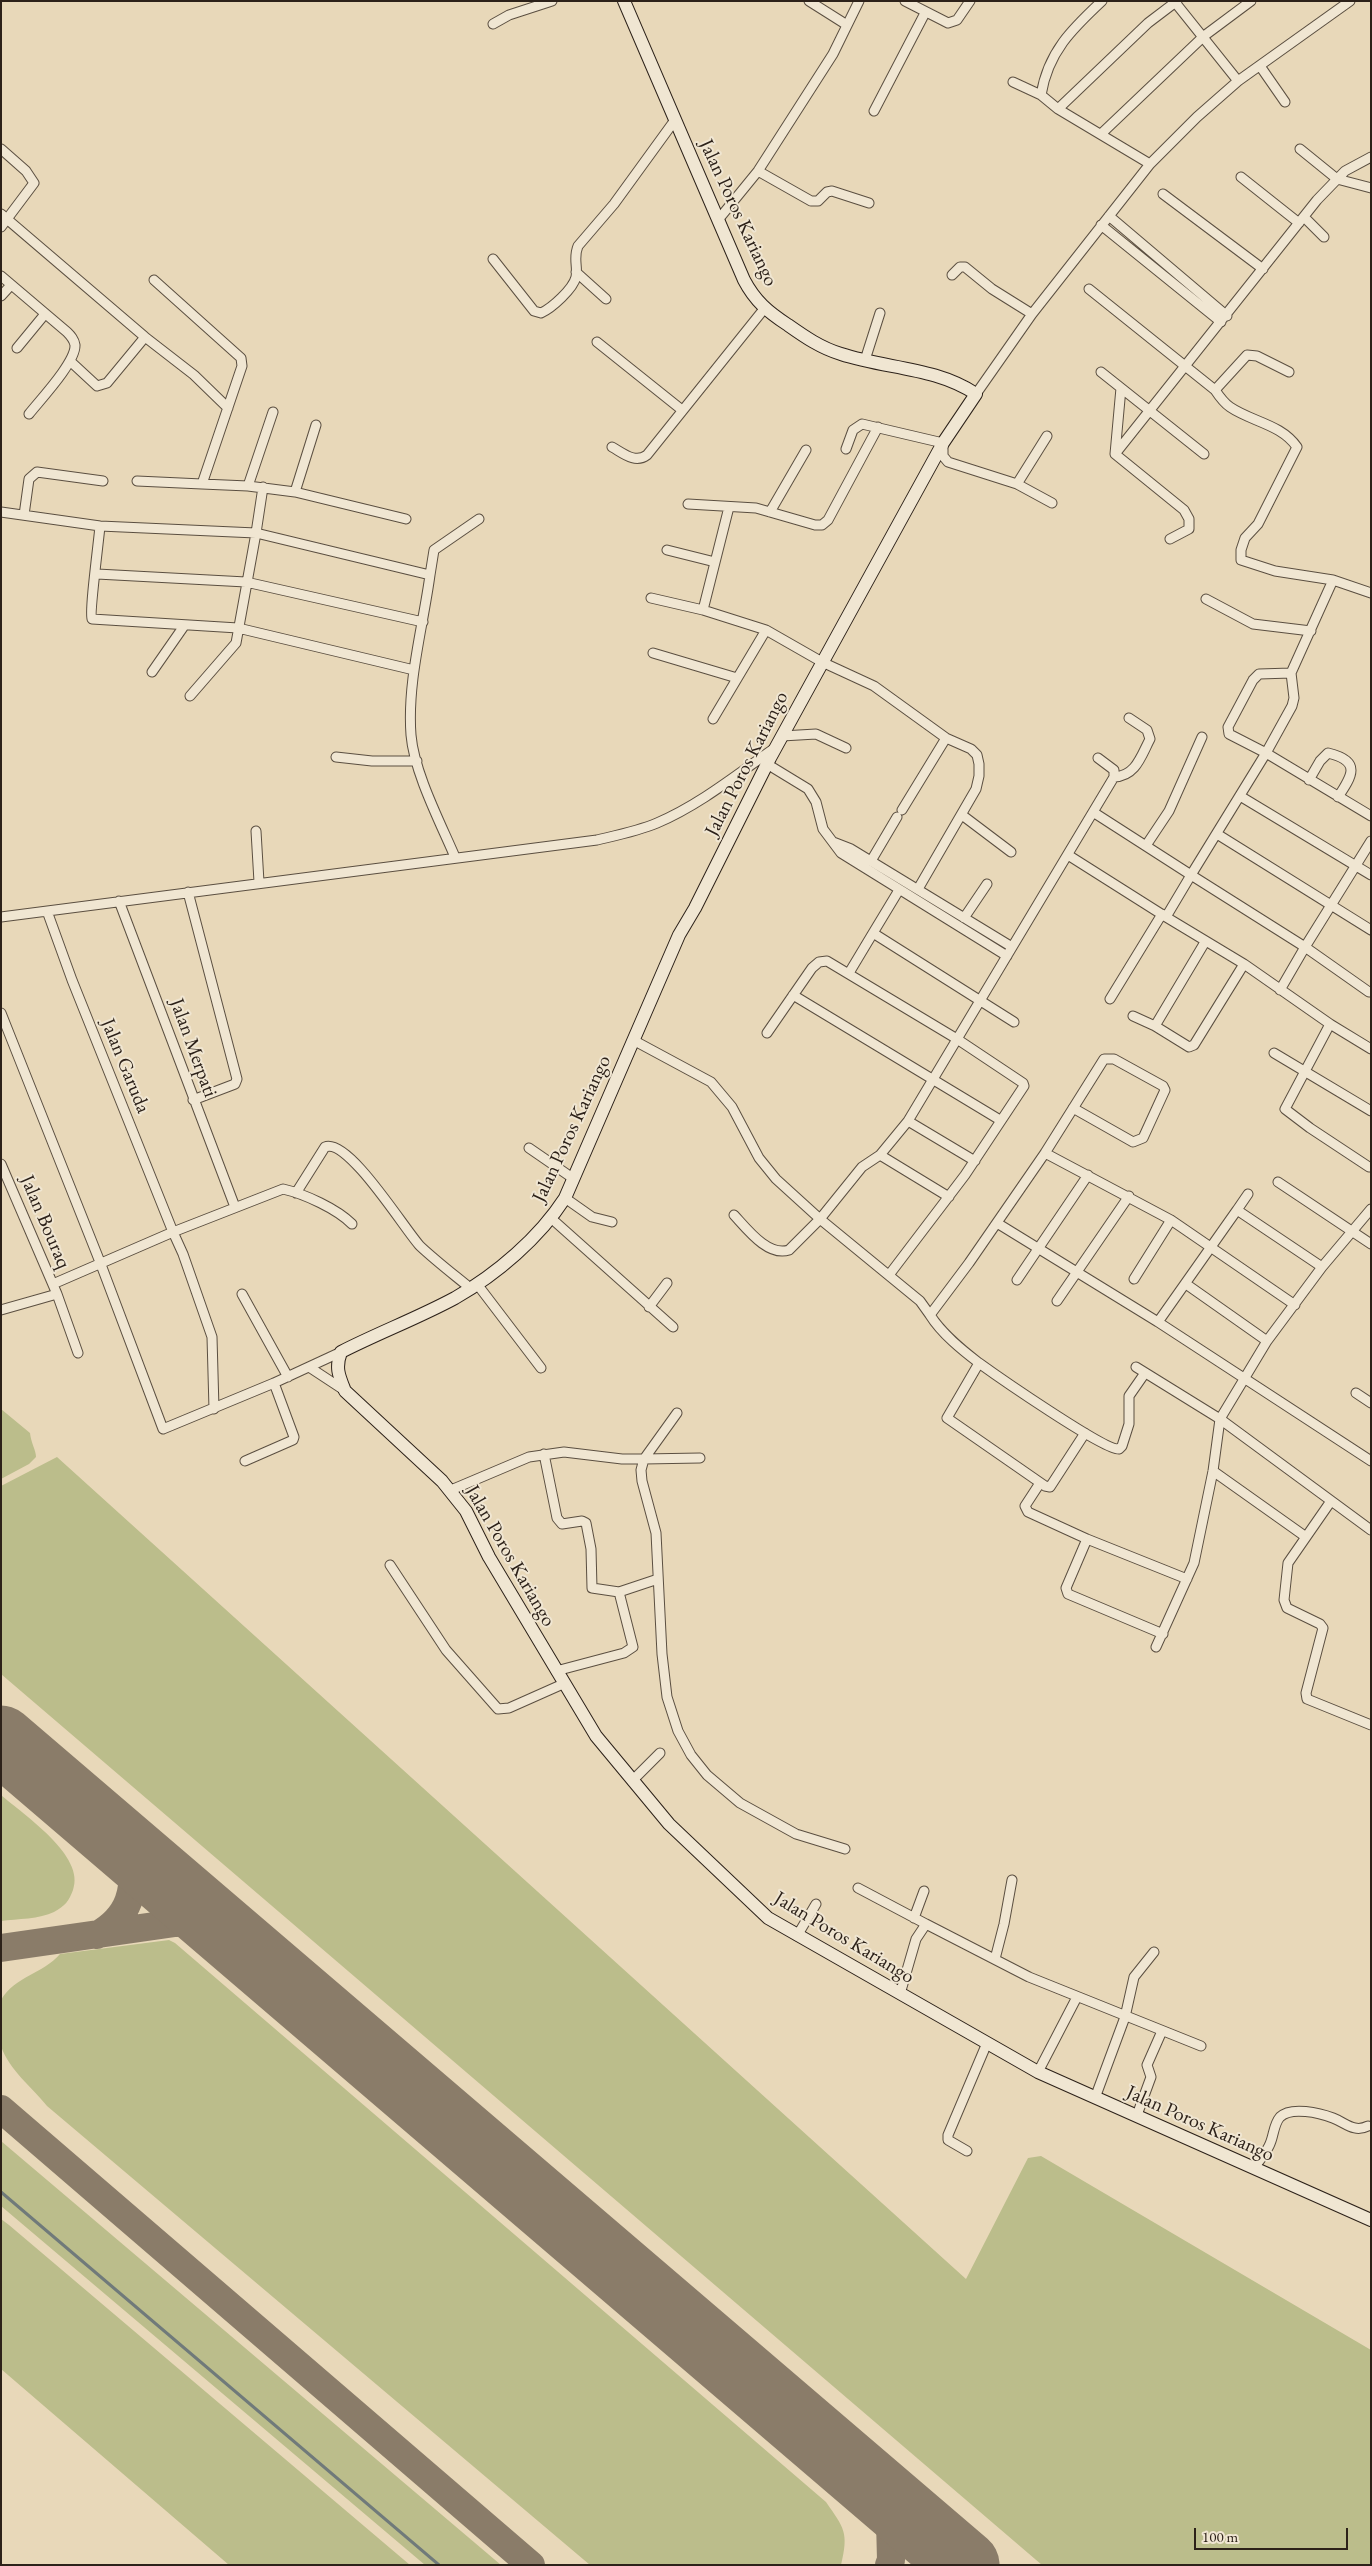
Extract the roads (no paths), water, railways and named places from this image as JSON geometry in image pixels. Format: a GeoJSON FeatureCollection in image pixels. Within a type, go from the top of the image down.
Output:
{"type":"FeatureCollection","features":[{"type":"Feature","properties":{"kind":"main road","name":"Jalan Poros Kariango"},"geometry":{"type":"LineString","coordinates":[[624,1],[744,280],[752,295],[764,309],[812,342],[841,354],[937,375],[959,382],[976,394],[943,443],[822,662],[679,935],[566,1198],[552,1219],[510,1257],[473,1286],[427,1311],[341,1352],[337,1368],[345,1391],[413,1452],[451,1490],[466,1511],[489,1557],[563,1684],[596,1736],[669,1824],[768,1918],[1038,2072],[1371,2220]]}},
{"type":"Feature","properties":{"kind":"street"},"geometry":{"type":"LineString","coordinates":[[493,24],[509,15],[552,1]]}},
{"type":"Feature","properties":{"kind":"street"},"geometry":{"type":"LineString","coordinates":[[809,1],[847,25]]}},
{"type":"Feature","properties":{"kind":"street"},"geometry":{"type":"LineString","coordinates":[[718,220],[758,171],[833,54],[859,1]]}},
{"type":"Feature","properties":{"kind":"street"},"geometry":{"type":"LineString","coordinates":[[905,1],[942,22],[952,23],[957,20],[970,1]]}},
{"type":"Feature","properties":{"kind":"street"},"geometry":{"type":"LineString","coordinates":[[1041,95],[1056,51],[1062,41],[1102,1]]}},
{"type":"Feature","properties":{"kind":"street"},"geometry":{"type":"LineString","coordinates":[[1101,134],[1204,36],[1251,1]]}},
{"type":"Feature","properties":{"kind":"street"},"geometry":{"type":"LineString","coordinates":[[976,394],[1032,314],[1150,164],[1196,117],[1238,81],[1350,1]]}},
{"type":"Feature","properties":{"kind":"street"},"geometry":{"type":"LineString","coordinates":[[1058,109],[1148,23],[1175,2],[1238,81]]}},
{"type":"Feature","properties":{"kind":"street"},"geometry":{"type":"LineString","coordinates":[[874,112],[925,13]]}},
{"type":"Feature","properties":{"kind":"street"},"geometry":{"type":"LineString","coordinates":[[1260,66],[1285,102]]}},
{"type":"Feature","properties":{"kind":"street"},"geometry":{"type":"LineString","coordinates":[[1013,82],[1041,95],[1058,109],[1150,164]]}},
{"type":"Feature","properties":{"kind":"street"},"geometry":{"type":"LineString","coordinates":[[606,299],[576,272],[574,262],[578,246],[614,204],[675,120]]}},
{"type":"Feature","properties":{"kind":"street"},"geometry":{"type":"LineString","coordinates":[[1300,148],[1337,179],[1371,188]]}},
{"type":"Feature","properties":{"kind":"street"},"geometry":{"type":"LineString","coordinates":[[1,149],[26,171],[34,184],[5,217],[1,227]]}},
{"type":"Feature","properties":{"kind":"street"},"geometry":{"type":"LineString","coordinates":[[1115,454],[1301,220],[1337,179],[1350,168],[1371,157]]}},
{"type":"Feature","properties":{"kind":"street"},"geometry":{"type":"LineString","coordinates":[[758,171],[811,201],[818,201],[827,192],[832,191],[869,203]]}},
{"type":"Feature","properties":{"kind":"street"},"geometry":{"type":"LineString","coordinates":[[1241,177],[1324,237]]}},
{"type":"Feature","properties":{"kind":"street"},"geometry":{"type":"LineString","coordinates":[[1163,194],[1263,269]]}},
{"type":"Feature","properties":{"kind":"street"},"geometry":{"type":"LineString","coordinates":[[1109,216],[1224,319]]}},
{"type":"Feature","properties":{"kind":"street"},"geometry":{"type":"LineString","coordinates":[[5,217],[145,337],[194,375],[228,408]]}},
{"type":"Feature","properties":{"kind":"street"},"geometry":{"type":"LineString","coordinates":[[1101,225],[1224,319]]}},
{"type":"Feature","properties":{"kind":"street"},"geometry":{"type":"LineString","coordinates":[[493,259],[537,313],[548,309],[568,288],[576,272]]}},
{"type":"Feature","properties":{"kind":"street"},"geometry":{"type":"LineString","coordinates":[[952,275],[960,267],[966,267],[992,289],[1032,314]]}},
{"type":"Feature","properties":{"kind":"street"},"geometry":{"type":"LineString","coordinates":[[1,276],[73,339],[74,352],[70,361],[29,414]]}},
{"type":"Feature","properties":{"kind":"street"},"geometry":{"type":"LineString","coordinates":[[154,280],[242,358],[242,366],[202,484]]}},
{"type":"Feature","properties":{"kind":"street"},"geometry":{"type":"LineString","coordinates":[[1,296],[11,285]]}},
{"type":"Feature","properties":{"kind":"street"},"geometry":{"type":"LineString","coordinates":[[1089,289],[1214,390],[1230,407],[1270,425],[1286,435],[1297,447],[1258,524],[1245,538],[1240,550],[1241,560],[1275,571],[1333,580],[1371,593]]}},
{"type":"Feature","properties":{"kind":"street"},"geometry":{"type":"LineString","coordinates":[[612,448],[635,459],[641,459],[764,309]]}},
{"type":"Feature","properties":{"kind":"street"},"geometry":{"type":"LineString","coordinates":[[865,360],[880,313]]}},
{"type":"Feature","properties":{"kind":"street"},"geometry":{"type":"LineString","coordinates":[[17,348],[45,314]]}},
{"type":"Feature","properties":{"kind":"street"},"geometry":{"type":"LineString","coordinates":[[70,361],[97,386],[102,386],[107,383],[145,337]]}},
{"type":"Feature","properties":{"kind":"street"},"geometry":{"type":"LineString","coordinates":[[597,342],[682,410]]}},
{"type":"Feature","properties":{"kind":"street"},"geometry":{"type":"LineString","coordinates":[[1214,390],[1248,355],[1257,356],[1289,372]]}},
{"type":"Feature","properties":{"kind":"street"},"geometry":{"type":"LineString","coordinates":[[1101,372],[1204,454]]}},
{"type":"Feature","properties":{"kind":"street"},"geometry":{"type":"LineString","coordinates":[[1115,454],[1121,388]]}},
{"type":"Feature","properties":{"kind":"street"},"geometry":{"type":"LineString","coordinates":[[248,486],[273,412]]}},
{"type":"Feature","properties":{"kind":"street"},"geometry":{"type":"LineString","coordinates":[[295,492],[316,425]]}},
{"type":"Feature","properties":{"kind":"street"},"geometry":{"type":"LineString","coordinates":[[846,449],[857,426],[878,427],[943,443],[943,456],[948,462],[1017,484],[1052,502]]}},
{"type":"Feature","properties":{"kind":"street"},"geometry":{"type":"LineString","coordinates":[[688,504],[750,507],[815,525],[822,525],[828,520],[878,427]]}},
{"type":"Feature","properties":{"kind":"street"},"geometry":{"type":"LineString","coordinates":[[1017,484],[1047,436]]}},
{"type":"Feature","properties":{"kind":"street"},"geometry":{"type":"LineString","coordinates":[[770,512],[806,450]]}},
{"type":"Feature","properties":{"kind":"street"},"geometry":{"type":"LineString","coordinates":[[1115,454],[1184,510],[1189,519],[1189,529],[1170,539]]}},
{"type":"Feature","properties":{"kind":"street"},"geometry":{"type":"LineString","coordinates":[[24,515],[29,479],[37,472],[104,481]]}},
{"type":"Feature","properties":{"kind":"street"},"geometry":{"type":"LineString","coordinates":[[138,481],[263,487],[295,492],[406,519]]}},
{"type":"Feature","properties":{"kind":"street"},"geometry":{"type":"LineString","coordinates":[[190,696],[236,643],[263,487]]}},
{"type":"Feature","properties":{"kind":"street"},"geometry":{"type":"LineString","coordinates":[[703,610],[729,507]]}},
{"type":"Feature","properties":{"kind":"street"},"geometry":{"type":"LineString","coordinates":[[1,512],[100,526],[256,533],[430,575]]}},
{"type":"Feature","properties":{"kind":"street"},"geometry":{"type":"LineString","coordinates":[[455,857],[417,761],[411,735],[414,670],[434,550],[479,519]]}},
{"type":"Feature","properties":{"kind":"street"},"geometry":{"type":"LineString","coordinates":[[100,526],[96,574],[90,611],[92,619],[238,628],[414,670]]}},
{"type":"Feature","properties":{"kind":"street"},"geometry":{"type":"LineString","coordinates":[[667,550],[715,562]]}},
{"type":"Feature","properties":{"kind":"street"},"geometry":{"type":"LineString","coordinates":[[96,574],[246,582],[423,622]]}},
{"type":"Feature","properties":{"kind":"street"},"geometry":{"type":"LineString","coordinates":[[1110,999],[1217,834],[1266,754],[1292,706],[1294,698],[1291,673],[1333,580]]}},
{"type":"Feature","properties":{"kind":"street"},"geometry":{"type":"LineString","coordinates":[[651,598],[703,610],[766,630],[822,662],[874,686],[946,738],[970,748],[977,755],[979,776],[976,789],[918,889]]}},
{"type":"Feature","properties":{"kind":"street"},"geometry":{"type":"LineString","coordinates":[[1206,599],[1253,624],[1311,632]]}},
{"type":"Feature","properties":{"kind":"street"},"geometry":{"type":"LineString","coordinates":[[152,672],[184,626]]}},
{"type":"Feature","properties":{"kind":"street"},"geometry":{"type":"LineString","coordinates":[[714,719],[766,630]]}},
{"type":"Feature","properties":{"kind":"street"},"geometry":{"type":"LineString","coordinates":[[653,653],[737,678]]}},
{"type":"Feature","properties":{"kind":"street"},"geometry":{"type":"LineString","coordinates":[[1291,673],[1259,674],[1253,680],[1227,731],[1232,738],[1266,754],[1371,816]]}},
{"type":"Feature","properties":{"kind":"street"},"geometry":{"type":"LineString","coordinates":[[1114,777],[1130,773],[1150,739],[1147,730],[1129,718]]}},
{"type":"Feature","properties":{"kind":"street"},"geometry":{"type":"LineString","coordinates":[[782,736],[816,734],[846,748]]}},
{"type":"Feature","properties":{"kind":"street"},"geometry":{"type":"LineString","coordinates":[[1147,844],[1169,811],[1202,737]]}},
{"type":"Feature","properties":{"kind":"street"},"geometry":{"type":"LineString","coordinates":[[871,860],[946,738]]}},
{"type":"Feature","properties":{"kind":"street"},"geometry":{"type":"LineString","coordinates":[[1,917],[119,900],[597,840],[628,833],[658,823],[695,803],[775,749]]}},
{"type":"Feature","properties":{"kind":"street"},"geometry":{"type":"LineString","coordinates":[[1309,780],[1320,761],[1328,753],[1345,761],[1351,769],[1352,776],[1338,797]]}},
{"type":"Feature","properties":{"kind":"street"},"geometry":{"type":"LineString","coordinates":[[336,757],[372,761],[417,761]]}},
{"type":"Feature","properties":{"kind":"street"},"geometry":{"type":"LineString","coordinates":[[734,1215],[756,1238],[770,1248],[784,1252],[793,1247],[820,1219],[862,1167],[880,1155],[908,1121],[1114,777],[1114,770],[1098,758]]}},
{"type":"Feature","properties":{"kind":"street"},"geometry":{"type":"LineString","coordinates":[[767,764],[808,789],[816,802],[823,829],[841,853],[1007,956]]}},
{"type":"Feature","properties":{"kind":"street"},"geometry":{"type":"LineString","coordinates":[[1240,796],[1371,875]]}},
{"type":"Feature","properties":{"kind":"street"},"geometry":{"type":"LineString","coordinates":[[1093,812],[1147,844],[1191,875],[1305,947],[1369,992]]}},
{"type":"Feature","properties":{"kind":"street"},"geometry":{"type":"LineString","coordinates":[[962,815],[1011,852]]}},
{"type":"Feature","properties":{"kind":"street"},"geometry":{"type":"LineString","coordinates":[[256,831],[259,882]]}},
{"type":"Feature","properties":{"kind":"street"},"geometry":{"type":"LineString","coordinates":[[1217,834],[1371,930]]}},
{"type":"Feature","properties":{"kind":"street"},"geometry":{"type":"LineString","coordinates":[[1280,990],[1371,841]]}},
{"type":"Feature","properties":{"kind":"street"},"geometry":{"type":"LineString","coordinates":[[833,842],[871,860],[1012,947]]}},
{"type":"Feature","properties":{"kind":"street"},"geometry":{"type":"LineString","coordinates":[[1068,855],[1205,942],[1244,964],[1330,1024],[1371,1049]]}},
{"type":"Feature","properties":{"kind":"street"},"geometry":{"type":"LineString","coordinates":[[964,918],[987,884]]}},
{"type":"Feature","properties":{"kind":"street"},"geometry":{"type":"LineString","coordinates":[[849,972],[899,890]]}},
{"type":"Feature","properties":{"kind":"street"},"geometry":{"type":"LineString","coordinates":[[188,892],[237,1079],[235,1084],[193,1100]]}},
{"type":"Feature","properties":{"kind":"street","name":"Jalan Merpati"},"geometry":{"type":"LineString","coordinates":[[119,900],[235,1207]]}},
{"type":"Feature","properties":{"kind":"street","name":"Jalan Garuda"},"geometry":{"type":"LineString","coordinates":[[47,911],[72,980],[183,1254],[212,1337],[214,1409]]}},
{"type":"Feature","properties":{"kind":"street"},"geometry":{"type":"LineString","coordinates":[[873,933],[1014,1022]]}},
{"type":"Feature","properties":{"kind":"street"},"geometry":{"type":"LineString","coordinates":[[1155,1026],[1205,942]]}},
{"type":"Feature","properties":{"kind":"street"},"geometry":{"type":"LineString","coordinates":[[767,1033],[819,962],[828,960],[958,1039],[1023,1084],[975,1161],[889,1275]]}},
{"type":"Feature","properties":{"kind":"street"},"geometry":{"type":"LineString","coordinates":[[1133,1016],[1155,1026],[1189,1047],[1194,1045],[1244,964]]}},
{"type":"Feature","properties":{"kind":"street"},"geometry":{"type":"LineString","coordinates":[[793,995],[1000,1120]]}},
{"type":"Feature","properties":{"kind":"street"},"geometry":{"type":"LineString","coordinates":[[1,1013],[6,1036],[100,1262],[163,1429],[288,1377],[341,1352]]}},
{"type":"Feature","properties":{"kind":"street"},"geometry":{"type":"LineString","coordinates":[[1330,1024],[1285,1106],[1287,1111],[1369,1167]]}},
{"type":"Feature","properties":{"kind":"street"},"geometry":{"type":"LineString","coordinates":[[633,1040],[711,1082],[732,1107],[759,1158],[770,1172],[820,1219],[920,1301],[936,1325],[979,1363],[1085,1433],[1112,1449],[1122,1446],[1129,1424],[1129,1396],[1145,1373]]}},
{"type":"Feature","properties":{"kind":"street"},"geometry":{"type":"LineString","coordinates":[[1274,1053],[1371,1111]]}},
{"type":"Feature","properties":{"kind":"street"},"geometry":{"type":"LineString","coordinates":[[930,1316],[1045,1153],[1073,1108],[1106,1058],[1114,1060],[1163,1086],[1165,1090],[1143,1138],[1139,1142],[1133,1142],[1073,1108]]}},
{"type":"Feature","properties":{"kind":"street"},"geometry":{"type":"LineString","coordinates":[[908,1121],[975,1161]]}},
{"type":"Feature","properties":{"kind":"street"},"geometry":{"type":"LineString","coordinates":[[296,1193],[325,1146],[333,1146],[365,1171],[420,1245],[473,1286],[541,1368]]}},
{"type":"Feature","properties":{"kind":"street"},"geometry":{"type":"LineString","coordinates":[[529,1148],[574,1179]]}},
{"type":"Feature","properties":{"kind":"street"},"geometry":{"type":"LineString","coordinates":[[1045,1153],[1171,1220],[1295,1305]]}},
{"type":"Feature","properties":{"kind":"street"},"geometry":{"type":"LineString","coordinates":[[880,1155],[949,1197]]}},
{"type":"Feature","properties":{"kind":"street","name":"Jalan Bouraq"},"geometry":{"type":"LineString","coordinates":[[1,1164],[53,1284],[78,1353]]}},
{"type":"Feature","properties":{"kind":"street"},"geometry":{"type":"LineString","coordinates":[[1017,1280],[1088,1175]]}},
{"type":"Feature","properties":{"kind":"street"},"geometry":{"type":"LineString","coordinates":[[1278,1182],[1371,1244]]}},
{"type":"Feature","properties":{"kind":"street"},"geometry":{"type":"LineString","coordinates":[[53,1284],[100,1262],[281,1190],[296,1193],[341,1214],[352,1224]]}},
{"type":"Feature","properties":{"kind":"street"},"geometry":{"type":"LineString","coordinates":[[1158,1322],[1248,1194]]}},
{"type":"Feature","properties":{"kind":"street"},"geometry":{"type":"LineString","coordinates":[[1057,1301],[1128,1196]]}},
{"type":"Feature","properties":{"kind":"street"},"geometry":{"type":"LineString","coordinates":[[566,1198],[592,1216],[612,1222]]}},
{"type":"Feature","properties":{"kind":"street"},"geometry":{"type":"LineString","coordinates":[[1156,1647],[1194,1563],[1213,1471],[1220,1419],[1267,1341],[1322,1267],[1371,1209]]}},
{"type":"Feature","properties":{"kind":"street"},"geometry":{"type":"LineString","coordinates":[[1237,1210],[1322,1267]]}},
{"type":"Feature","properties":{"kind":"street"},"geometry":{"type":"LineString","coordinates":[[552,1219],[672,1327]]}},
{"type":"Feature","properties":{"kind":"street"},"geometry":{"type":"LineString","coordinates":[[1134,1279],[1171,1220]]}},
{"type":"Feature","properties":{"kind":"street"},"geometry":{"type":"LineString","coordinates":[[997,1223],[1075,1273],[1158,1322],[1371,1462]]}},
{"type":"Feature","properties":{"kind":"street"},"geometry":{"type":"LineString","coordinates":[[649,1307],[667,1283]]}},
{"type":"Feature","properties":{"kind":"street"},"geometry":{"type":"LineString","coordinates":[[1186,1284],[1267,1341]]}},
{"type":"Feature","properties":{"kind":"street"},"geometry":{"type":"LineString","coordinates":[[1,1310],[57,1294]]}},
{"type":"Feature","properties":{"kind":"street"},"geometry":{"type":"LineString","coordinates":[[242,1294],[288,1377]]}},
{"type":"Feature","properties":{"kind":"street"},"geometry":{"type":"LineString","coordinates":[[979,1363],[947,1418],[1040,1483],[1048,1487],[1052,1486],[1085,1433]]}},
{"type":"Feature","properties":{"kind":"street"},"geometry":{"type":"LineString","coordinates":[[309,1367],[345,1391]]}},
{"type":"Feature","properties":{"kind":"street"},"geometry":{"type":"LineString","coordinates":[[1136,1367],[1220,1419],[1371,1530]]}},
{"type":"Feature","properties":{"kind":"street"},"geometry":{"type":"LineString","coordinates":[[244,1461],[293,1440],[294,1437],[274,1383]]}},
{"type":"Feature","properties":{"kind":"street"},"geometry":{"type":"LineString","coordinates":[[1356,1393],[1371,1403]]}},
{"type":"Feature","properties":{"kind":"street"},"geometry":{"type":"LineString","coordinates":[[677,1413],[644,1459],[641,1470],[642,1481],[656,1532],[662,1654],[667,1697],[678,1731],[690,1755],[707,1775],[740,1804],[796,1834],[845,1848]]}},
{"type":"Feature","properties":{"kind":"street"},"geometry":{"type":"LineString","coordinates":[[451,1490],[518,1460],[544,1454],[564,1452],[622,1459],[700,1458]]}},
{"type":"Feature","properties":{"kind":"street"},"geometry":{"type":"LineString","coordinates":[[544,1454],[557,1518],[562,1524],[582,1521],[586,1523],[591,1549],[592,1588],[619,1592],[658,1579]]}},
{"type":"Feature","properties":{"kind":"street"},"geometry":{"type":"LineString","coordinates":[[1213,1471],[1306,1537]]}},
{"type":"Feature","properties":{"kind":"street"},"geometry":{"type":"LineString","coordinates":[[1040,1483],[1025,1506],[1026,1510],[1087,1539],[1187,1579]]}},
{"type":"Feature","properties":{"kind":"street"},"geometry":{"type":"LineString","coordinates":[[1331,1500],[1288,1563],[1284,1600],[1287,1608],[1320,1624],[1324,1628],[1306,1697],[1314,1704],[1371,1725]]}},
{"type":"Feature","properties":{"kind":"street"},"geometry":{"type":"LineString","coordinates":[[1087,1539],[1066,1588],[1068,1594],[1163,1634]]}},
{"type":"Feature","properties":{"kind":"street"},"geometry":{"type":"LineString","coordinates":[[390,1565],[446,1650],[498,1709],[509,1708],[563,1684]]}},
{"type":"Feature","properties":{"kind":"street"},"geometry":{"type":"LineString","coordinates":[[556,1671],[624,1653],[633,1647],[619,1592]]}},
{"type":"Feature","properties":{"kind":"street"},"geometry":{"type":"LineString","coordinates":[[632,1781],[660,1753]]}},
{"type":"Feature","properties":{"kind":"street"},"geometry":{"type":"LineString","coordinates":[[995,1959],[1012,1880]]}},
{"type":"Feature","properties":{"kind":"street"},"geometry":{"type":"LineString","coordinates":[[858,1888],[995,1959],[1077,1998],[1201,2046]]}},
{"type":"Feature","properties":{"kind":"street"},"geometry":{"type":"LineString","coordinates":[[914,1918],[924,1891]]}},
{"type":"Feature","properties":{"kind":"street"},"geometry":{"type":"LineString","coordinates":[[797,1936],[816,1904]]}},
{"type":"Feature","properties":{"kind":"street"},"geometry":{"type":"LineString","coordinates":[[900,1994],[916,1939],[926,1924]]}},
{"type":"Feature","properties":{"kind":"street"},"geometry":{"type":"LineString","coordinates":[[1095,2098],[1125,2017],[1134,1978],[1154,1952]]}},
{"type":"Feature","properties":{"kind":"street"},"geometry":{"type":"LineString","coordinates":[[1038,2072],[1077,1998]]}},
{"type":"Feature","properties":{"kind":"street"},"geometry":{"type":"LineString","coordinates":[[1137,2115],[1151,2077],[1147,2065],[1162,2031]]}},
{"type":"Feature","properties":{"kind":"street"},"geometry":{"type":"LineString","coordinates":[[967,2151],[947,2138],[987,2043]]}},
{"type":"Feature","properties":{"kind":"street"},"geometry":{"type":"LineString","coordinates":[[1254,2168],[1269,2146],[1279,2119],[1285,2113],[1303,2112],[1322,2116],[1361,2130],[1368,2126]]}},
{"type":"Feature","properties":{"kind":"waterway"},"geometry":{"type":"LineString","coordinates":[[1,2192],[439,2565]]}}]}
